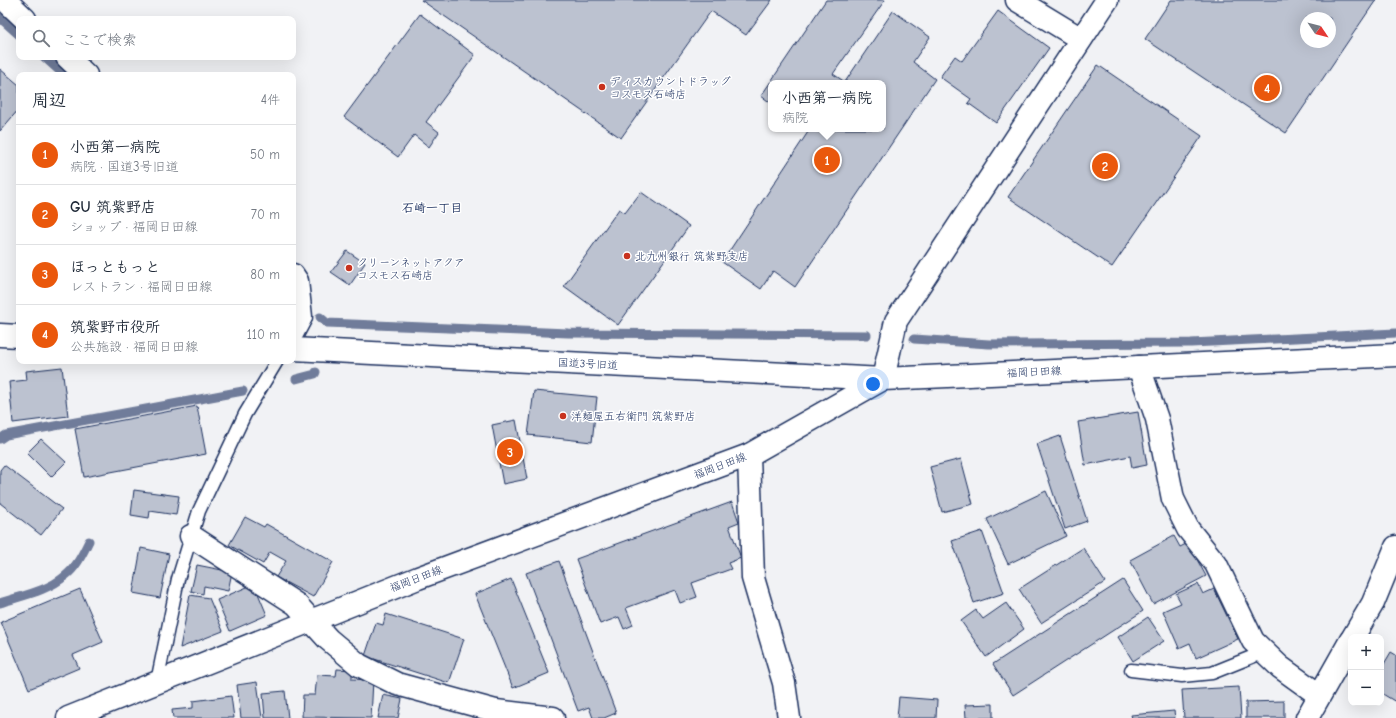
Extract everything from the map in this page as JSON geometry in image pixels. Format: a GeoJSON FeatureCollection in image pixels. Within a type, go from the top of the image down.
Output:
{"type":"FeatureCollection","features":[{"type":"Feature","properties":{"kind":"street"},"geometry":{"type":"LineString","coordinates":[[4,0],[22,16]]}},
{"type":"Feature","properties":{"kind":"street"},"geometry":{"type":"LineString","coordinates":[[1017,0],[1081,39]]}},
{"type":"Feature","properties":{"kind":"street"},"geometry":{"type":"LineString","coordinates":[[883,379],[896,321],[1107,0]]}},
{"type":"Feature","properties":{"kind":"street"},"geometry":{"type":"LineString","coordinates":[[70,60],[83,72]]}},
{"type":"Feature","properties":{"kind":"street"},"geometry":{"type":"LineString","coordinates":[[296,280],[301,317],[296,326]]}},
{"type":"Feature","properties":{"kind":"street"},"geometry":{"type":"LineString","coordinates":[[0,335],[16,336]]}},
{"type":"Feature","properties":{"kind":"street","name":"国道3号旧道"},"geometry":{"type":"LineString","coordinates":[[296,349],[883,379]]}},
{"type":"Feature","properties":{"kind":"street","name":"福岡日田線"},"geometry":{"type":"LineString","coordinates":[[68,718],[418,578],[749,455],[883,379],[1396,355]]}},
{"type":"Feature","properties":{"kind":"street"},"geometry":{"type":"LineString","coordinates":[[1139,367],[1157,419],[1173,499],[1188,529],[1216,564],[1253,641],[1280,667],[1319,695]]}},
{"type":"Feature","properties":{"kind":"street"},"geometry":{"type":"LineString","coordinates":[[749,455],[754,578],[784,683],[789,718]]}},
{"type":"Feature","properties":{"kind":"street"},"geometry":{"type":"LineString","coordinates":[[192,536],[296,604],[328,639],[360,665],[397,684],[496,711],[553,718]]}},
{"type":"Feature","properties":{"kind":"street"},"geometry":{"type":"LineString","coordinates":[[1355,634],[1373,603],[1396,547]]}},
{"type":"Feature","properties":{"kind":"street"},"geometry":{"type":"LineString","coordinates":[[1306,718],[1348,645]]}},
{"type":"Feature","properties":{"kind":"lane"},"geometry":{"type":"LineString","coordinates":[[157,682],[178,579],[199,511],[246,414],[275,364]]}},
{"type":"Feature","properties":{"kind":"lane"},"geometry":{"type":"LineString","coordinates":[[1131,670],[1182,676],[1212,673],[1264,652]]}},
{"type":"Feature","properties":{"kind":"building","name":"ディスカウントドラッグ コスモス石崎店"},"geometry":{"type":"Polygon","coordinates":[[[421,0],[772,0],[746,35],[711,11],[621,138],[421,0]]]}},
{"type":"Feature","properties":{"kind":"building"},"geometry":{"type":"Polygon","coordinates":[[[826,0],[885,0],[833,74],[842,80],[772,80],[826,0]]]}},
{"type":"Feature","properties":{"kind":"building"},"geometry":{"type":"Polygon","coordinates":[[[1171,0],[1376,0],[1286,133],[1145,39],[1171,0]]]}},
{"type":"Feature","properties":{"kind":"building"},"geometry":{"type":"Polygon","coordinates":[[[893,11],[930,37],[913,62],[935,79],[795,287],[773,271],[761,289],[722,262],[808,132],[886,132],[886,80],[846,80],[893,11]]]}},
{"type":"Feature","properties":{"kind":"building"},"geometry":{"type":"Polygon","coordinates":[[[998,11],[1049,48],[996,123],[968,103],[971,99],[940,77],[955,56],[962,61],[998,11]]]}},
{"type":"Feature","properties":{"kind":"building"},"geometry":{"type":"Polygon","coordinates":[[[420,14],[475,55],[426,122],[439,132],[429,147],[414,135],[398,157],[344,117],[420,14]]]}},
{"type":"Feature","properties":{"kind":"building"},"geometry":{"type":"Polygon","coordinates":[[[1098,65],[1202,136],[1112,267],[1008,197],[1098,65]]]}},
{"type":"Feature","properties":{"kind":"building"},"geometry":{"type":"Polygon","coordinates":[[[0,69],[16,82],[16,112],[0,131],[0,69]]]}},
{"type":"Feature","properties":{"kind":"building"},"geometry":{"type":"Polygon","coordinates":[[[768,86],[768,101],[761,96],[768,86]]]}},
{"type":"Feature","properties":{"kind":"building","name":"北九州銀行 筑紫野支店"},"geometry":{"type":"Polygon","coordinates":[[[641,192],[689,226],[618,325],[564,286],[619,209],[625,213],[641,192]]]}},
{"type":"Feature","properties":{"kind":"building"},"geometry":{"type":"Polygon","coordinates":[[[347,251],[365,263],[350,285],[331,272],[347,251]]]}},
{"type":"Feature","properties":{"kind":"building"},"geometry":{"type":"Polygon","coordinates":[[[62,367],[68,416],[13,423],[9,382],[27,380],[26,371],[62,367]]]}},
{"type":"Feature","properties":{"kind":"building","name":"洋麺屋五右衛門 筑紫野店"},"geometry":{"type":"Polygon","coordinates":[[[534,391],[597,397],[592,442],[528,435],[534,391]]]}},
{"type":"Feature","properties":{"kind":"building"},"geometry":{"type":"Polygon","coordinates":[[[197,406],[206,454],[84,477],[75,429],[197,406]]]}},
{"type":"Feature","properties":{"kind":"building"},"geometry":{"type":"Polygon","coordinates":[[[1138,412],[1147,465],[1132,468],[1130,456],[1085,465],[1078,422],[1138,412]]]}},
{"type":"Feature","properties":{"kind":"building"},"geometry":{"type":"Polygon","coordinates":[[[516,420],[527,479],[503,484],[492,425],[516,420]]]}},
{"type":"Feature","properties":{"kind":"building"},"geometry":{"type":"Polygon","coordinates":[[[1060,436],[1087,521],[1065,529],[1037,444],[1060,436]]]}},
{"type":"Feature","properties":{"kind":"building"},"geometry":{"type":"Polygon","coordinates":[[[41,439],[66,462],[51,477],[27,453],[41,439]]]}},
{"type":"Feature","properties":{"kind":"building"},"geometry":{"type":"Polygon","coordinates":[[[961,459],[973,504],[942,512],[930,467],[961,459]]]}},
{"type":"Feature","properties":{"kind":"building"},"geometry":{"type":"Polygon","coordinates":[[[4,465],[62,509],[41,535],[0,503],[0,470],[4,465]]]}},
{"type":"Feature","properties":{"kind":"building"},"geometry":{"type":"Polygon","coordinates":[[[134,490],[179,496],[176,515],[150,511],[149,518],[131,515],[134,490]]]}},
{"type":"Feature","properties":{"kind":"building"},"geometry":{"type":"Polygon","coordinates":[[[1046,491],[1066,536],[1008,564],[987,519],[1046,491]]]}},
{"type":"Feature","properties":{"kind":"building"},"geometry":{"type":"Polygon","coordinates":[[[732,502],[739,522],[729,526],[741,558],[728,563],[731,569],[692,583],[697,597],[680,603],[675,590],[626,608],[633,625],[624,629],[619,617],[600,624],[576,559],[732,502]]]}},
{"type":"Feature","properties":{"kind":"building"},"geometry":{"type":"Polygon","coordinates":[[[245,517],[264,527],[266,524],[333,562],[313,597],[276,577],[286,561],[270,552],[263,564],[229,545],[245,517]]]}},
{"type":"Feature","properties":{"kind":"building"},"geometry":{"type":"Polygon","coordinates":[[[982,531],[1004,593],[974,603],[952,541],[982,531]]]}},
{"type":"Feature","properties":{"kind":"building"},"geometry":{"type":"Polygon","coordinates":[[[1174,536],[1180,547],[1188,543],[1206,576],[1153,604],[1130,560],[1174,536]]]}},
{"type":"Feature","properties":{"kind":"building"},"geometry":{"type":"Polygon","coordinates":[[[141,548],[169,554],[160,598],[133,593],[141,548]]]}},
{"type":"Feature","properties":{"kind":"building"},"geometry":{"type":"Polygon","coordinates":[[[1083,548],[1105,582],[1041,623],[1019,589],[1083,548]]]}},
{"type":"Feature","properties":{"kind":"building"},"geometry":{"type":"Polygon","coordinates":[[[559,561],[616,713],[604,718],[593,718],[589,707],[578,711],[526,573],[559,561]]]}},
{"type":"Feature","properties":{"kind":"building"},"geometry":{"type":"Polygon","coordinates":[[[197,565],[232,572],[228,591],[204,586],[203,594],[191,591],[197,565]]]}},
{"type":"Feature","properties":{"kind":"building"},"geometry":{"type":"Polygon","coordinates":[[[511,579],[549,673],[513,688],[475,594],[511,579]]]}},
{"type":"Feature","properties":{"kind":"building"},"geometry":{"type":"Polygon","coordinates":[[[1123,580],[1143,611],[1013,695],[993,664],[1123,580]]]}},
{"type":"Feature","properties":{"kind":"building"},"geometry":{"type":"Polygon","coordinates":[[[254,584],[267,615],[230,631],[217,600],[254,584]]]}},
{"type":"Feature","properties":{"kind":"building"},"geometry":{"type":"Polygon","coordinates":[[[1198,584],[1203,594],[1214,589],[1238,639],[1196,658],[1190,643],[1179,648],[1163,611],[1181,603],[1176,594],[1198,584]]]}},
{"type":"Feature","properties":{"kind":"building"},"geometry":{"type":"Polygon","coordinates":[[[80,589],[103,642],[73,655],[79,668],[29,689],[1,622],[80,589]]]}},
{"type":"Feature","properties":{"kind":"building"},"geometry":{"type":"Polygon","coordinates":[[[190,595],[209,598],[223,631],[180,648],[190,595]]]}},
{"type":"Feature","properties":{"kind":"building"},"geometry":{"type":"Polygon","coordinates":[[[1006,603],[1024,629],[986,657],[961,621],[976,610],[983,619],[1006,603]]]}},
{"type":"Feature","properties":{"kind":"building"},"geometry":{"type":"Polygon","coordinates":[[[386,614],[464,639],[449,683],[365,656],[376,623],[383,625],[386,614]]]}},
{"type":"Feature","properties":{"kind":"building"},"geometry":{"type":"Polygon","coordinates":[[[1148,617],[1164,641],[1133,661],[1118,637],[1148,617]]]}},
{"type":"Feature","properties":{"kind":"building"},"geometry":{"type":"Polygon","coordinates":[[[1391,652],[1396,655],[1396,702],[1384,695],[1384,664],[1391,652]]]}},
{"type":"Feature","properties":{"kind":"building"},"geometry":{"type":"Polygon","coordinates":[[[337,669],[352,670],[352,679],[373,680],[371,718],[302,717],[303,695],[315,695],[317,675],[336,676],[337,669]]]}},
{"type":"Feature","properties":{"kind":"building"},"geometry":{"type":"Polygon","coordinates":[[[257,682],[262,718],[241,718],[237,685],[257,682]]]}},
{"type":"Feature","properties":{"kind":"building"},"geometry":{"type":"Polygon","coordinates":[[[1239,687],[1241,718],[1184,718],[1182,690],[1239,687]]]}},
{"type":"Feature","properties":{"kind":"building"},"geometry":{"type":"Polygon","coordinates":[[[285,691],[288,718],[265,718],[263,693],[285,691]]]}},
{"type":"Feature","properties":{"kind":"building"},"geometry":{"type":"Polygon","coordinates":[[[383,695],[402,699],[398,718],[378,718],[383,695]]]}},
{"type":"Feature","properties":{"kind":"building"},"geometry":{"type":"Polygon","coordinates":[[[231,696],[234,718],[173,718],[172,710],[193,708],[193,701],[231,696]]]}},
{"type":"Feature","properties":{"kind":"building"},"geometry":{"type":"Polygon","coordinates":[[[899,697],[937,700],[936,718],[897,718],[899,697]]]}},
{"type":"Feature","properties":{"kind":"building"},"geometry":{"type":"Polygon","coordinates":[[[1284,701],[1284,718],[1246,718],[1246,702],[1284,701]]]}},
{"type":"Feature","properties":{"kind":"building"},"geometry":{"type":"Polygon","coordinates":[[[993,704],[993,718],[966,718],[965,705],[993,704]]]}},
{"type":"Feature","properties":{"kind":"building"},"geometry":{"type":"Polygon","coordinates":[[[1174,711],[1175,718],[1132,718],[1131,715],[1174,711]]]}},
{"type":"Feature","properties":{"kind":"waterway"},"geometry":{"type":"LineString","coordinates":[[0,18],[16,32]]}},
{"type":"Feature","properties":{"kind":"waterway"},"geometry":{"type":"LineString","coordinates":[[47,60],[61,72]]}},
{"type":"Feature","properties":{"kind":"waterway"},"geometry":{"type":"LineString","coordinates":[[320,317],[327,323],[568,333],[867,335]]}},
{"type":"Feature","properties":{"kind":"waterway"},"geometry":{"type":"LineString","coordinates":[[914,339],[989,344],[1191,343],[1396,333]]}},
{"type":"Feature","properties":{"kind":"waterway"},"geometry":{"type":"LineString","coordinates":[[296,379],[315,374],[316,372]]}},
{"type":"Feature","properties":{"kind":"waterway"},"geometry":{"type":"LineString","coordinates":[[0,439],[6,435],[243,391]]}},
{"type":"Feature","properties":{"kind":"waterway"},"geometry":{"type":"LineString","coordinates":[[0,603],[51,586],[69,572],[76,564],[89,541]]}},
{"type":"Feature","properties":{"kind":"place","name":"ディスカウントドラッグ コスモス石崎店"},"geometry":{"type":"Point","coordinates":[602,87]}},
{"type":"Feature","properties":{"kind":"place","name":"筑紫野市役所"},"geometry":{"type":"Point","coordinates":[1267,88]}},
{"type":"Feature","properties":{"kind":"place","name":"小西第一病院"},"geometry":{"type":"Point","coordinates":[827,160]}},
{"type":"Feature","properties":{"kind":"place","name":"GU 筑紫野店"},"geometry":{"type":"Point","coordinates":[1105,166]}},
{"type":"Feature","properties":{"kind":"place","name":"北九州銀行 筑紫野支店"},"geometry":{"type":"Point","coordinates":[627,256]}},
{"type":"Feature","properties":{"kind":"place","name":"クリーンネットアクア コスモス石崎店"},"geometry":{"type":"Point","coordinates":[349,268]}},
{"type":"Feature","properties":{"kind":"place","name":"洋麺屋五右衛門 筑紫野店"},"geometry":{"type":"Point","coordinates":[563,416]}},
{"type":"Feature","properties":{"kind":"place","name":"ほっともっと"},"geometry":{"type":"Point","coordinates":[510,452]}},
{"type":"Feature","properties":{"kind":"district","name":"石崎一丁目"},"geometry":{"type":"Point","coordinates":[432,208]}}]}
